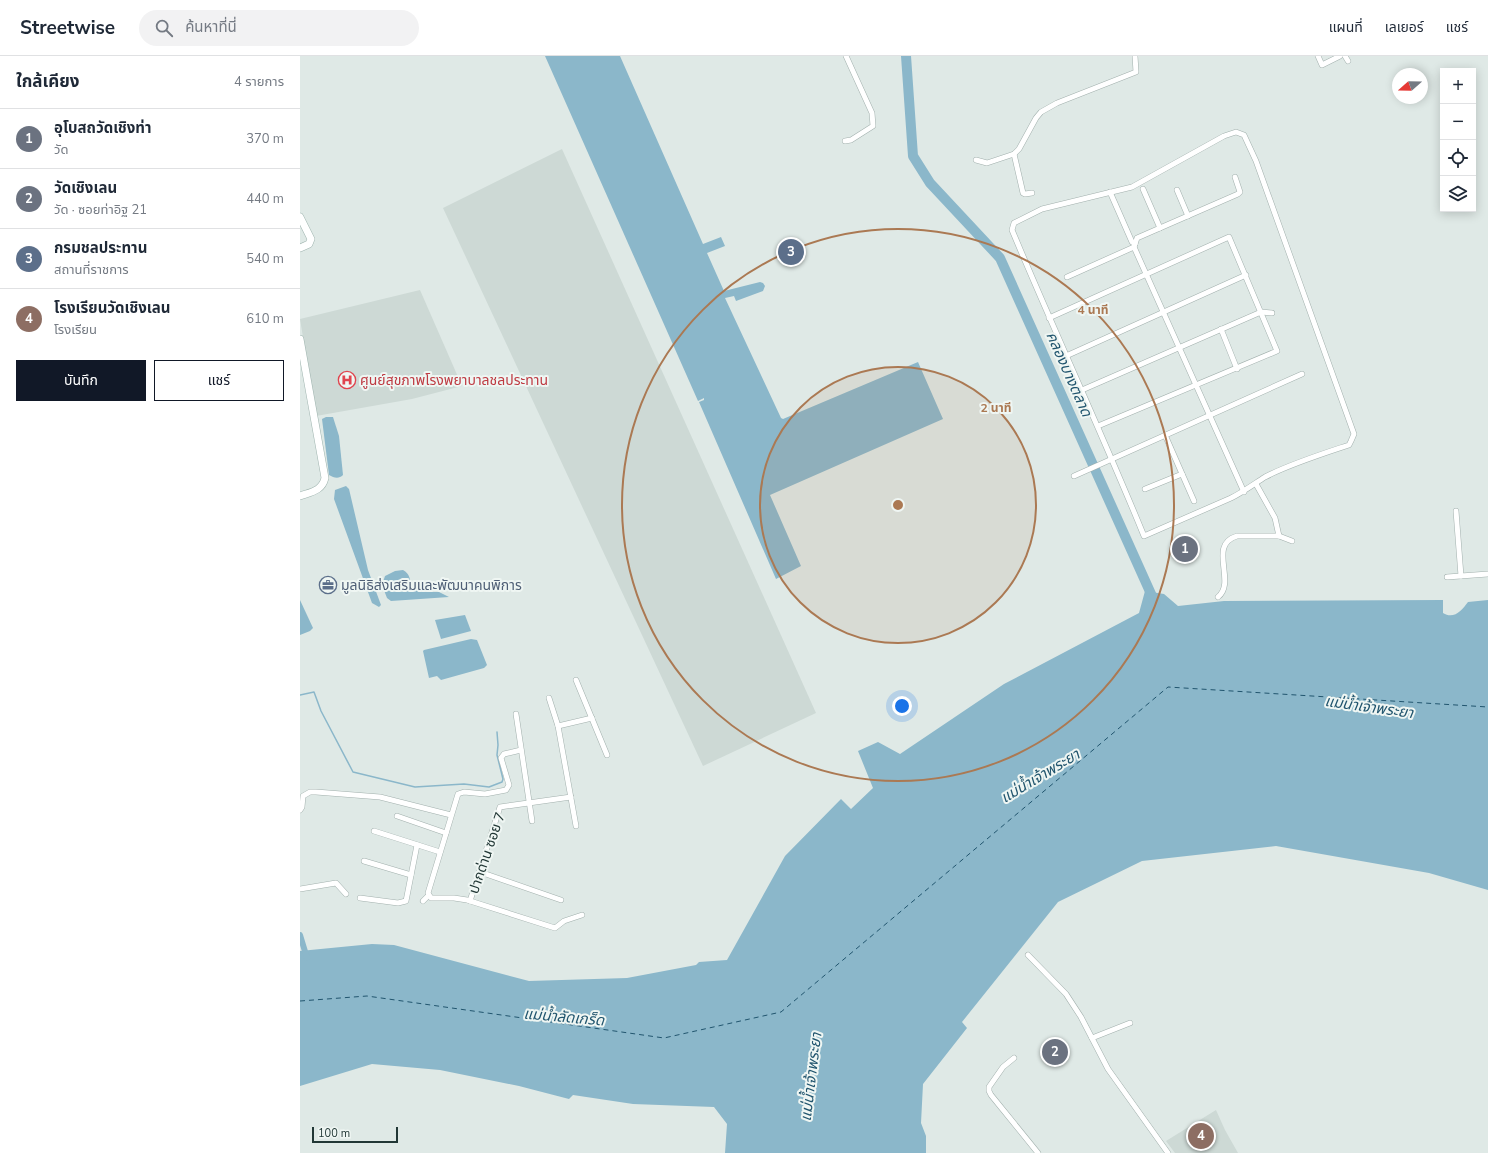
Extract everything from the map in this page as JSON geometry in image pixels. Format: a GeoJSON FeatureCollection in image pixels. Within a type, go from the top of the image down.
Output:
{"type":"FeatureCollection","features":[{"type":"Feature","properties":{"kind":"street"},"geometry":{"type":"LineString","coordinates":[[844,140],[851,140],[865,133],[873,126],[872,114],[846,56]]}},
{"type":"Feature","properties":{"kind":"street"},"geometry":{"type":"LineString","coordinates":[[976,160],[988,163],[1014,154],[1019,149],[1036,118],[1041,112],[1057,103],[1136,72],[1135,56]]}},
{"type":"Feature","properties":{"kind":"street"},"geometry":{"type":"LineString","coordinates":[[1318,56],[1322,65],[1340,56]]}},
{"type":"Feature","properties":{"kind":"street"},"geometry":{"type":"LineString","coordinates":[[1345,56],[1348,62]]}},
{"type":"Feature","properties":{"kind":"street"},"geometry":{"type":"LineString","coordinates":[[1236,132],[1244,135],[1256,161],[1354,434],[1352,442],[1349,445],[1280,470],[1244,492],[1144,536],[1113,458],[1049,318],[1012,230],[1014,223],[1042,209],[1132,187],[1224,136],[1236,132]]}},
{"type":"Feature","properties":{"kind":"street"},"geometry":{"type":"LineString","coordinates":[[1014,154],[1023,193],[1032,193]]}},
{"type":"Feature","properties":{"kind":"street"},"geometry":{"type":"LineString","coordinates":[[1067,277],[1134,245],[1137,238],[1240,193],[1235,177]]}},
{"type":"Feature","properties":{"kind":"street"},"geometry":{"type":"LineString","coordinates":[[1143,189],[1160,228]]}},
{"type":"Feature","properties":{"kind":"street"},"geometry":{"type":"LineString","coordinates":[[1177,190],[1188,216]]}},
{"type":"Feature","properties":{"kind":"street"},"geometry":{"type":"LineString","coordinates":[[1110,192],[1244,492]]}},
{"type":"Feature","properties":{"kind":"street"},"geometry":{"type":"LineString","coordinates":[[300,217],[311,239],[309,244],[300,248]]}},
{"type":"Feature","properties":{"kind":"street"},"geometry":{"type":"LineString","coordinates":[[1049,318],[1228,236],[1246,275],[1277,351],[1098,426]]}},
{"type":"Feature","properties":{"kind":"street"},"geometry":{"type":"LineString","coordinates":[[1066,356],[1246,275]]}},
{"type":"Feature","properties":{"kind":"street"},"geometry":{"type":"LineString","coordinates":[[1082,390],[1261,312],[1272,313]]}},
{"type":"Feature","properties":{"kind":"street"},"geometry":{"type":"LineString","coordinates":[[1221,329],[1237,369]]}},
{"type":"Feature","properties":{"kind":"street"},"geometry":{"type":"LineString","coordinates":[[300,339],[325,478],[322,486],[315,491],[300,496]]}},
{"type":"Feature","properties":{"kind":"street"},"geometry":{"type":"LineString","coordinates":[[1074,476],[1302,374]]}},
{"type":"Feature","properties":{"kind":"street"},"geometry":{"type":"LineString","coordinates":[[1165,435],[1194,501]]}},
{"type":"Feature","properties":{"kind":"street"},"geometry":{"type":"LineString","coordinates":[[1145,489],[1182,474]]}},
{"type":"Feature","properties":{"kind":"street"},"geometry":{"type":"LineString","coordinates":[[1256,484],[1275,518],[1279,536]]}},
{"type":"Feature","properties":{"kind":"street"},"geometry":{"type":"LineString","coordinates":[[1456,511],[1461,576]]}},
{"type":"Feature","properties":{"kind":"street"},"geometry":{"type":"LineString","coordinates":[[1218,597],[1222,594],[1225,585],[1223,551],[1226,543],[1231,538],[1237,536],[1279,536],[1292,541]]}},
{"type":"Feature","properties":{"kind":"street"},"geometry":{"type":"LineString","coordinates":[[1447,577],[1488,574]]}},
{"type":"Feature","properties":{"kind":"street"},"geometry":{"type":"LineString","coordinates":[[576,680],[607,755]]}},
{"type":"Feature","properties":{"kind":"street"},"geometry":{"type":"LineString","coordinates":[[550,698],[558,726],[576,826]]}},
{"type":"Feature","properties":{"kind":"street"},"geometry":{"type":"LineString","coordinates":[[516,714],[520,750],[532,821]]}},
{"type":"Feature","properties":{"kind":"street"},"geometry":{"type":"LineString","coordinates":[[558,726],[592,718]]}},
{"type":"Feature","properties":{"kind":"street"},"geometry":{"type":"LineString","coordinates":[[423,901],[428,896],[458,794],[485,794],[506,790],[509,785],[501,758],[504,754],[520,750]]}},
{"type":"Feature","properties":{"kind":"street"},"geometry":{"type":"LineString","coordinates":[[300,810],[302,807],[303,796],[310,792],[316,792],[380,797],[451,815]]}},
{"type":"Feature","properties":{"kind":"street"},"geometry":{"type":"LineString","coordinates":[[530,803],[571,797]]}},
{"type":"Feature","properties":{"kind":"street","name":"ปากด่าน ซอย 7"},"geometry":{"type":"LineString","coordinates":[[470,901],[500,807],[530,803]]}},
{"type":"Feature","properties":{"kind":"street"},"geometry":{"type":"LineString","coordinates":[[397,816],[446,833]]}},
{"type":"Feature","properties":{"kind":"street"},"geometry":{"type":"LineString","coordinates":[[374,831],[440,852]]}},
{"type":"Feature","properties":{"kind":"street"},"geometry":{"type":"LineString","coordinates":[[360,898],[398,903],[406,900],[417,845]]}},
{"type":"Feature","properties":{"kind":"street"},"geometry":{"type":"LineString","coordinates":[[364,861],[411,875]]}},
{"type":"Feature","properties":{"kind":"street"},"geometry":{"type":"LineString","coordinates":[[480,872],[561,900]]}},
{"type":"Feature","properties":{"kind":"street"},"geometry":{"type":"LineString","coordinates":[[300,889],[336,883],[346,894]]}},
{"type":"Feature","properties":{"kind":"street"},"geometry":{"type":"LineString","coordinates":[[428,896],[431,898],[454,898],[470,901],[556,928],[564,920],[582,915]]}},
{"type":"Feature","properties":{"kind":"street"},"geometry":{"type":"LineString","coordinates":[[1028,956],[1066,994],[1081,1017],[1108,1069],[1168,1153]]}},
{"type":"Feature","properties":{"kind":"street"},"geometry":{"type":"LineString","coordinates":[[1092,1038],[1130,1023]]}},
{"type":"Feature","properties":{"kind":"street"},"geometry":{"type":"LineString","coordinates":[[1014,1058],[1003,1067],[989,1087],[989,1091],[1038,1153]]}},
{"type":"Feature","properties":{"kind":"shaded area"},"geometry":{"type":"Polygon","coordinates":[[[562,149],[816,713],[703,766],[443,208],[562,149]]]}},
{"type":"Feature","properties":{"kind":"shaded area"},"geometry":{"type":"Polygon","coordinates":[[[420,290],[462,386],[412,399],[316,416],[300,319],[420,290]]]}},
{"type":"Feature","properties":{"kind":"shaded area"},"geometry":{"type":"Polygon","coordinates":[[[1216,1110],[1238,1153],[1175,1153],[1166,1141],[1216,1110]]]}},
{"type":"Feature","properties":{"kind":"water"},"geometry":{"type":"Polygon","coordinates":[[[545,56],[620,56],[703,244],[721,237],[725,246],[707,253],[724,291],[760,282],[765,286],[763,291],[736,301],[734,296],[725,298],[781,418],[783,419],[918,362],[943,419],[770,495],[801,566],[776,579],[699,402],[704,400],[704,398],[698,401],[545,56]]]}},
{"type":"Feature","properties":{"kind":"water"},"geometry":{"type":"Polygon","coordinates":[[[326,417],[333,417],[339,436],[343,475],[338,478],[329,475],[322,419],[326,417]]]}},
{"type":"Feature","properties":{"kind":"water"},"geometry":{"type":"Polygon","coordinates":[[[346,486],[349,489],[368,570],[381,605],[379,607],[372,603],[334,499],[335,490],[346,486]]]}},
{"type":"Feature","properties":{"kind":"water"},"geometry":{"type":"Polygon","coordinates":[[[403,570],[410,579],[411,586],[419,592],[439,592],[449,597],[391,601],[387,598],[382,585],[385,576],[395,571],[403,570]]]}},
{"type":"Feature","properties":{"kind":"water"},"geometry":{"type":"Polygon","coordinates":[[[1145,591],[1164,594],[1178,606],[1224,601],[1443,600],[1443,613],[1447,615],[1454,615],[1468,602],[1488,600],[1488,890],[1429,873],[1276,846],[1142,861],[1058,902],[962,1022],[967,1028],[923,1084],[921,1123],[926,1136],[926,1153],[725,1153],[727,1124],[714,1107],[633,1104],[573,1095],[569,1099],[519,1086],[440,1070],[372,1064],[300,1086],[300,951],[372,944],[394,945],[529,981],[627,978],[696,965],[699,962],[727,960],[785,856],[841,799],[851,809],[873,788],[858,751],[878,742],[900,754],[1004,684],[1139,613],[1145,591]]]}},
{"type":"Feature","properties":{"kind":"water"},"geometry":{"type":"Polygon","coordinates":[[[300,600],[313,628],[310,631],[300,635],[300,600]]]}},
{"type":"Feature","properties":{"kind":"water"},"geometry":{"type":"Polygon","coordinates":[[[465,615],[471,631],[441,639],[435,620],[465,615]]]}},
{"type":"Feature","properties":{"kind":"water"},"geometry":{"type":"Polygon","coordinates":[[[471,639],[477,640],[487,665],[484,668],[441,680],[437,676],[429,678],[424,650],[471,639]]]}},
{"type":"Feature","properties":{"kind":"waterway","name":"คลองบางตลาด"},"geometry":{"type":"LineString","coordinates":[[906,56],[913,156],[930,183],[1000,258],[1156,605]]}},
{"type":"Feature","properties":{"kind":"waterway"},"geometry":{"type":"LineString","coordinates":[[300,695],[314,692],[321,711],[353,772],[415,787],[464,784],[489,787],[502,782],[503,779],[497,755],[497,732]]}},
{"type":"Feature","properties":{"kind":"waterway"},"geometry":{"type":"LineString","coordinates":[[300,935],[307,958]]}},
{"type":"Feature","properties":{"kind":"ferry route"},"geometry":{"type":"LineString","coordinates":[[300,1001],[367,996],[664,1038],[781,1012],[1168,687],[1488,707]]}},
{"type":"Feature","properties":{"kind":"place","name":"กรมชลประทาน"},"geometry":{"type":"Point","coordinates":[791,252]}},
{"type":"Feature","properties":{"kind":"place","name":"ศูนย์สุขภาพโรงพยาบาลชลประทาน"},"geometry":{"type":"Point","coordinates":[347,380]}},
{"type":"Feature","properties":{"kind":"place","name":"อุโบสถวัดเชิงท่า"},"geometry":{"type":"Point","coordinates":[1185,549]}},
{"type":"Feature","properties":{"kind":"place","name":"มูลนิธิส่งเสริมและพัฒนาคนพิการ"},"geometry":{"type":"Point","coordinates":[328,585]}},
{"type":"Feature","properties":{"kind":"place","name":"วัดเชิงเลน"},"geometry":{"type":"Point","coordinates":[1055,1052]}},
{"type":"Feature","properties":{"kind":"place","name":"โรงเรียนวัดเชิงเลน"},"geometry":{"type":"Point","coordinates":[1201,1136]}},
{"type":"Feature","properties":{"kind":"water label","name":"แม่น้ำเจ้าพระยา"},"geometry":{"type":"Point","coordinates":[1369,707]}},
{"type":"Feature","properties":{"kind":"water label","name":"แม่น้ำเจ้าพระยา"},"geometry":{"type":"Point","coordinates":[1040,776]}},
{"type":"Feature","properties":{"kind":"water label","name":"แม่น้ำลัดเกร็ด"},"geometry":{"type":"Point","coordinates":[564,1017]}},
{"type":"Feature","properties":{"kind":"water label","name":"แม่น้ำเจ้าพระยา"},"geometry":{"type":"Point","coordinates":[811,1077]}}]}
